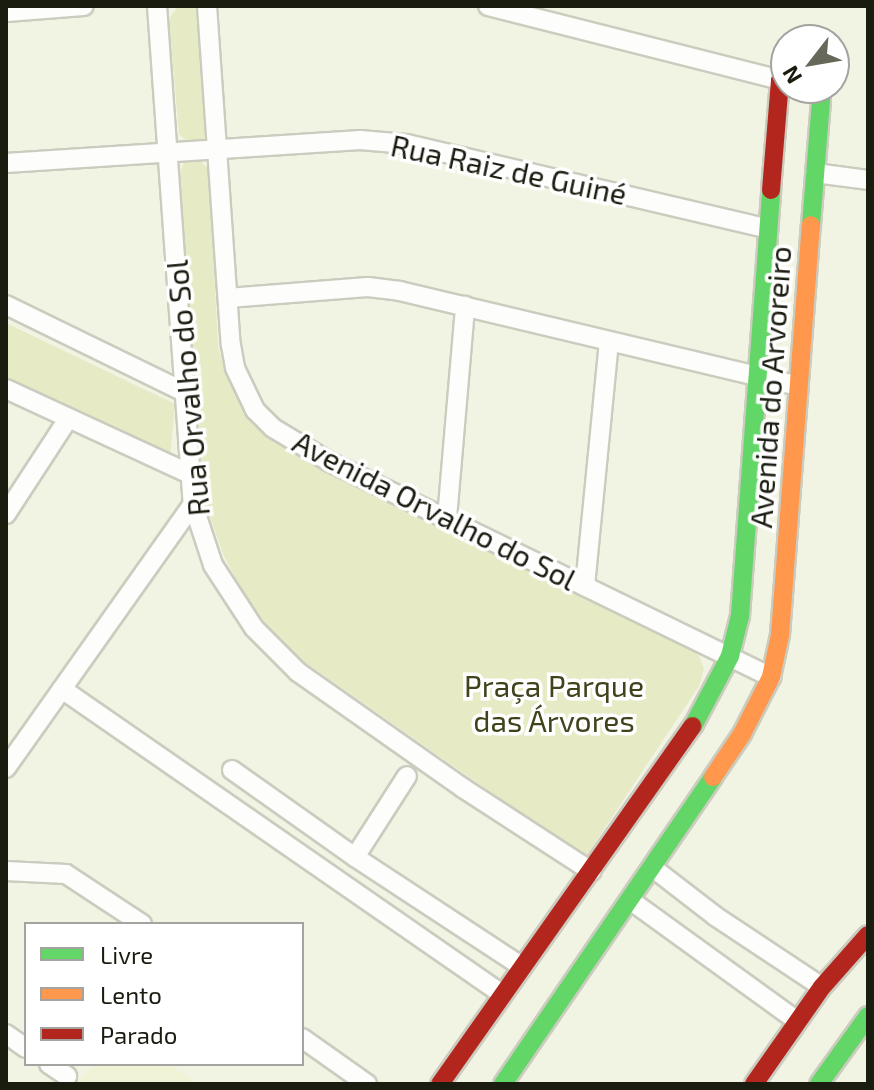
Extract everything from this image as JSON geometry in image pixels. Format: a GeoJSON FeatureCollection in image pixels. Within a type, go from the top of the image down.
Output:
{"type":"FeatureCollection","features":[{"type":"Feature","properties":{"kind":"street"},"geometry":{"type":"LineString","coordinates":[[6,12],[84,6]]}},
{"type":"Feature","properties":{"kind":"street","name":"Rua Orvalho do Sol"},"geometry":{"type":"LineString","coordinates":[[157,6],[193,504],[213,565],[254,628],[276,652],[463,788],[591,871]]}},
{"type":"Feature","properties":{"kind":"street","name":"Avenida Orvalho do Sol"},"geometry":{"type":"LineString","coordinates":[[207,6],[235,368],[255,410],[273,428],[299,445],[730,656]]}},
{"type":"Feature","properties":{"kind":"street"},"geometry":{"type":"LineString","coordinates":[[488,6],[770,78]]}},
{"type":"Feature","properties":{"kind":"street","name":"Avenida do Arvoreiro"},"geometry":{"type":"LineString","coordinates":[[440,1084],[692,727],[730,656],[740,616],[755,377],[781,104]]}},
{"type":"Feature","properties":{"kind":"street","name":"Avenida do Arvoreiro"},"geometry":{"type":"LineString","coordinates":[[503,1084],[742,734],[771,677],[780,635],[818,104]]}},
{"type":"Feature","properties":{"kind":"street","name":"Rua Raiz de Guiné"},"geometry":{"type":"LineString","coordinates":[[6,163],[360,140],[407,144],[607,188],[768,229]]}},
{"type":"Feature","properties":{"kind":"street"},"geometry":{"type":"LineString","coordinates":[[815,173],[868,180]]}},
{"type":"Feature","properties":{"kind":"street"},"geometry":{"type":"LineString","coordinates":[[228,298],[368,287],[431,296],[798,386]]}},
{"type":"Feature","properties":{"kind":"street"},"geometry":{"type":"LineString","coordinates":[[6,305],[184,392]]}},
{"type":"Feature","properties":{"kind":"street"},"geometry":{"type":"LineString","coordinates":[[447,518],[465,306]]}},
{"type":"Feature","properties":{"kind":"street"},"geometry":{"type":"LineString","coordinates":[[585,586],[609,342]]}},
{"type":"Feature","properties":{"kind":"street"},"geometry":{"type":"LineString","coordinates":[[6,389],[192,475]]}},
{"type":"Feature","properties":{"kind":"street"},"geometry":{"type":"LineString","coordinates":[[6,514],[68,419]]}},
{"type":"Feature","properties":{"kind":"street"},"geometry":{"type":"LineString","coordinates":[[6,768],[193,504]]}},
{"type":"Feature","properties":{"kind":"street"},"geometry":{"type":"LineString","coordinates":[[730,656],[771,677]]}},
{"type":"Feature","properties":{"kind":"street"},"geometry":{"type":"LineString","coordinates":[[62,689],[502,994]]}},
{"type":"Feature","properties":{"kind":"street"},"geometry":{"type":"LineString","coordinates":[[232,770],[355,857],[521,966]]}},
{"type":"Feature","properties":{"kind":"street"},"geometry":{"type":"LineString","coordinates":[[355,857],[407,776]]}},
{"type":"Feature","properties":{"kind":"street"},"geometry":{"type":"LineString","coordinates":[[653,868],[715,916],[822,987]]}},
{"type":"Feature","properties":{"kind":"street"},"geometry":{"type":"LineString","coordinates":[[6,871],[66,874],[139,922]]}},
{"type":"Feature","properties":{"kind":"street"},"geometry":{"type":"LineString","coordinates":[[630,900],[797,1021]]}},
{"type":"Feature","properties":{"kind":"street"},"geometry":{"type":"LineString","coordinates":[[754,1084],[822,987],[868,935]]}},
{"type":"Feature","properties":{"kind":"street"},"geometry":{"type":"LineString","coordinates":[[819,1084],[868,1016]]}},
{"type":"Feature","properties":{"kind":"street"},"geometry":{"type":"LineString","coordinates":[[6,1034],[24,1047]]}},
{"type":"Feature","properties":{"kind":"street"},"geometry":{"type":"LineString","coordinates":[[304,1039],[367,1084]]}},
{"type":"Feature","properties":{"kind":"street"},"geometry":{"type":"LineString","coordinates":[[52,1066],[67,1076]]}},
{"type":"Feature","properties":{"kind":"shaded area"},"geometry":{"type":"Polygon","coordinates":[[[94,1066],[171,1066],[198,1084],[74,1084],[94,1066]]]}},
{"type":"Feature","properties":{"kind":"green space"},"geometry":{"type":"Polygon","coordinates":[[[178,6],[193,6],[199,12],[209,137],[205,141],[188,142],[179,134],[169,19],[178,6]]]}},
{"type":"Feature","properties":{"kind":"green space","name":"Praça Parque das Árvores"},"geometry":{"type":"Polygon","coordinates":[[[197,158],[209,169],[218,346],[224,368],[244,410],[259,428],[277,443],[689,647],[699,656],[704,669],[699,686],[585,858],[296,656],[267,625],[242,591],[223,554],[209,514],[201,473],[180,172],[185,161],[197,158]]]}},
{"type":"Feature","properties":{"kind":"green space"},"geometry":{"type":"Polygon","coordinates":[[[6,323],[175,404],[170,459],[6,378],[6,323]]]}},
{"type":"Feature","properties":{"kind":"traffic: fast"},"geometry":{"type":"LineString","coordinates":[[811,225],[821,104]]}},
{"type":"Feature","properties":{"kind":"traffic: fast"},"geometry":{"type":"LineString","coordinates":[[693,726],[730,656],[740,616],[771,190]]}},
{"type":"Feature","properties":{"kind":"traffic: fast"},"geometry":{"type":"LineString","coordinates":[[503,1084],[713,777]]}},
{"type":"Feature","properties":{"kind":"traffic: fast"},"geometry":{"type":"LineString","coordinates":[[819,1084],[868,1016]]}},
{"type":"Feature","properties":{"kind":"traffic: slow"},"geometry":{"type":"LineString","coordinates":[[713,777],[742,734],[771,677],[780,635],[811,225]]}},
{"type":"Feature","properties":{"kind":"traffic: jam"},"geometry":{"type":"LineString","coordinates":[[771,190],[778,104]]}},
{"type":"Feature","properties":{"kind":"traffic: jam"},"geometry":{"type":"LineString","coordinates":[[440,1084],[693,726]]}},
{"type":"Feature","properties":{"kind":"traffic: jam"},"geometry":{"type":"LineString","coordinates":[[754,1084],[822,987],[868,935]]}}]}
